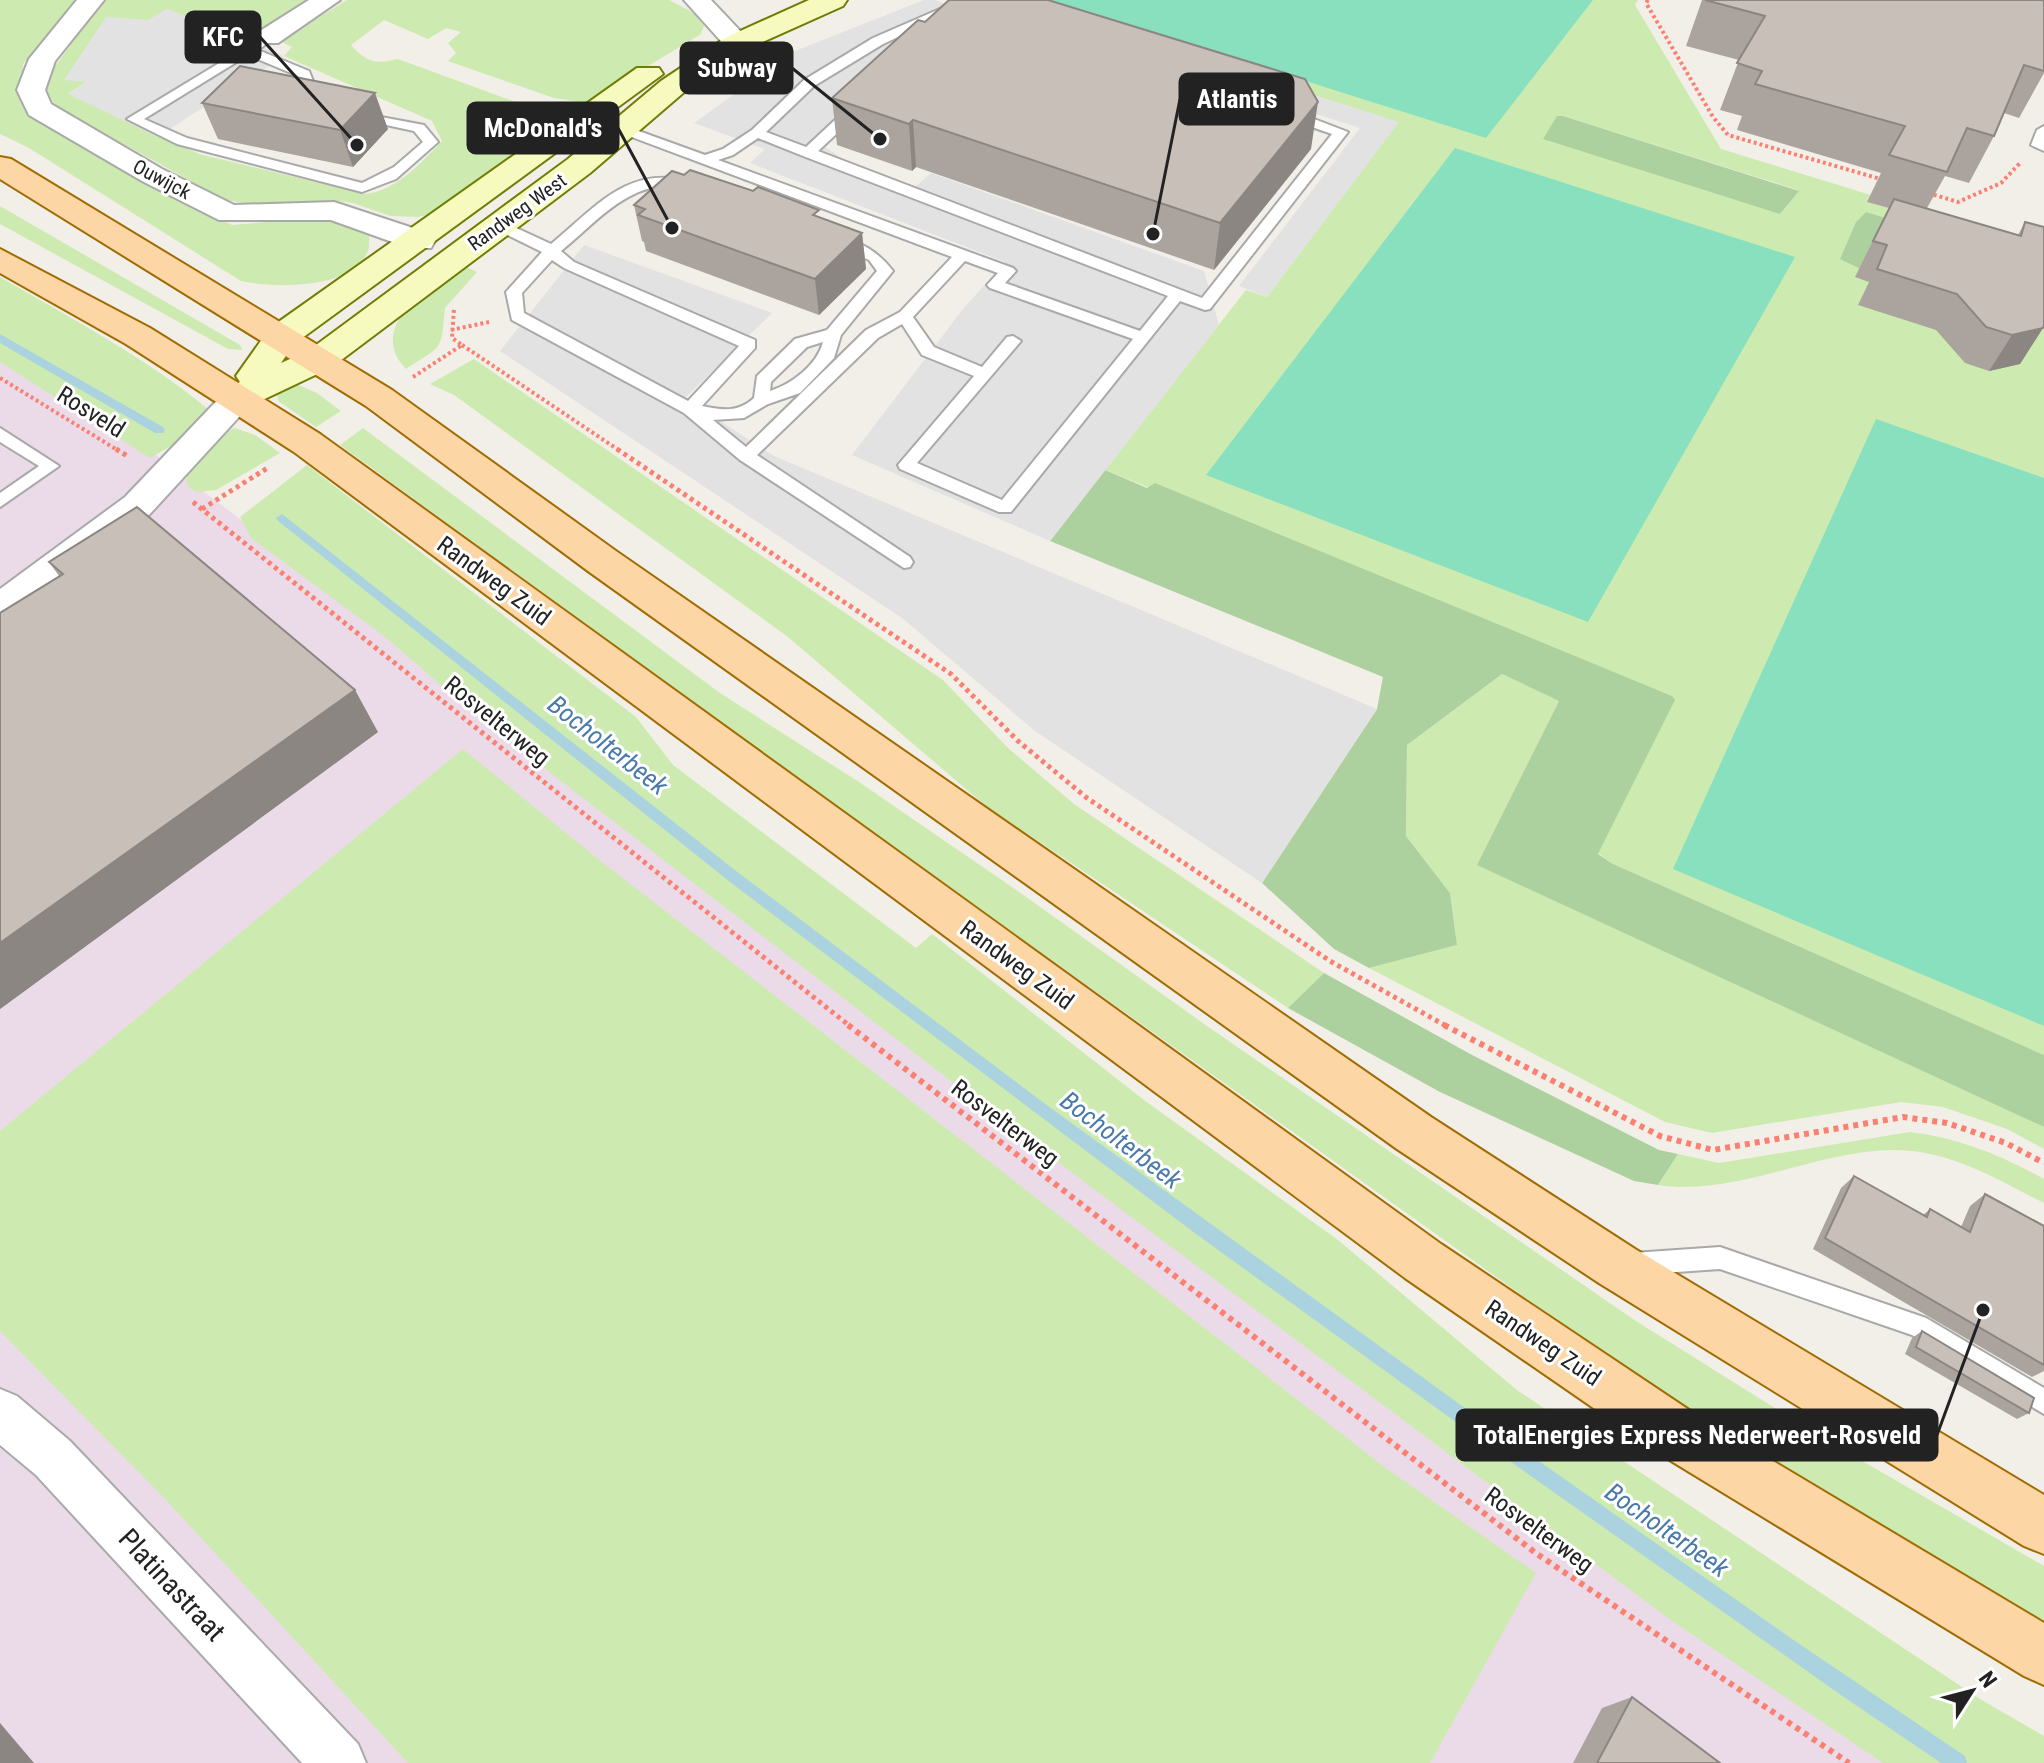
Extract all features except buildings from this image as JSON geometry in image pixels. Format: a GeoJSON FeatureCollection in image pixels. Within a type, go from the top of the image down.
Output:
{"type":"FeatureCollection","features":[{"type":"Feature","properties":{"kind":"main road"},"geometry":{"type":"LineString","coordinates":[[0,166],[301,348],[1234,1009],[1617,1266],[2044,1526]]}},
{"type":"Feature","properties":{"kind":"main road","name":"Randweg Zuid"},"geometry":{"type":"LineString","coordinates":[[0,259],[54,287],[239,397],[1423,1261],[1682,1437],[2044,1656]]}},
{"type":"Feature","properties":{"kind":"street","name":"Ouwijck"},"geometry":{"type":"LineString","coordinates":[[91,0],[42,59],[31,90],[39,109],[152,175],[229,214],[334,211],[420,241]]}},
{"type":"Feature","properties":{"kind":"street"},"geometry":{"type":"LineString","coordinates":[[258,44],[327,0]]}},
{"type":"Feature","properties":{"kind":"street","name":"Randweg West"},"geometry":{"type":"LineString","coordinates":[[163,479],[239,397],[301,348],[420,241],[540,153],[563,132],[731,35],[783,0]]}},
{"type":"Feature","properties":{"kind":"street","name":"Randweg West"},"geometry":{"type":"LineString","coordinates":[[301,348],[496,226],[579,166],[731,35],[833,0]]}},
{"type":"Feature","properties":{"kind":"street"},"geometry":{"type":"LineString","coordinates":[[700,1],[731,35]]}},
{"type":"Feature","properties":{"kind":"street"},"geometry":{"type":"LineString","coordinates":[[0,608],[137,506],[163,479]]}},
{"type":"Feature","properties":{"kind":"street","name":"Platinastraat"},"geometry":{"type":"LineString","coordinates":[[0,1413],[53,1458],[339,1763]]}},
{"type":"Feature","properties":{"kind":"lane"},"geometry":{"type":"LineString","coordinates":[[702,160],[728,152],[757,133],[809,83],[884,39],[964,4]]}},
{"type":"Feature","properties":{"kind":"lane"},"geometry":{"type":"LineString","coordinates":[[884,39],[894,51]]}},
{"type":"Feature","properties":{"kind":"lane"},"geometry":{"type":"LineString","coordinates":[[258,44],[304,74],[316,106],[419,128],[431,142],[405,168],[378,184],[362,188],[182,141],[134,119],[258,44]]}},
{"type":"Feature","properties":{"kind":"lane"},"geometry":{"type":"LineString","coordinates":[[808,153],[862,103]]}},
{"type":"Feature","properties":{"kind":"lane"},"geometry":{"type":"LineString","coordinates":[[757,133],[1205,305],[1341,132],[1283,113]]}},
{"type":"Feature","properties":{"kind":"lane"},"geometry":{"type":"LineString","coordinates":[[563,132],[622,129],[702,160],[722,175],[1008,271],[995,285],[1142,337]]}},
{"type":"Feature","properties":{"kind":"lane"},"geometry":{"type":"LineString","coordinates":[[2041,146],[2044,130]]}},
{"type":"Feature","properties":{"kind":"lane"},"geometry":{"type":"LineString","coordinates":[[695,186],[668,180],[632,186],[552,251],[514,292],[517,316],[690,409],[746,456],[904,562]]}},
{"type":"Feature","properties":{"kind":"lane"},"geometry":{"type":"LineString","coordinates":[[496,226],[532,237],[569,265],[749,344],[690,409]]}},
{"type":"Feature","properties":{"kind":"lane"},"geometry":{"type":"LineString","coordinates":[[690,409],[727,418],[751,412],[762,400],[794,389],[828,354],[833,334],[885,271],[874,257],[819,235]]}},
{"type":"Feature","properties":{"kind":"lane"},"geometry":{"type":"LineString","coordinates":[[746,456],[872,334],[905,316],[962,255]]}},
{"type":"Feature","properties":{"kind":"lane"},"geometry":{"type":"LineString","coordinates":[[1013,341],[906,465],[1005,508],[1177,295]]}},
{"type":"Feature","properties":{"kind":"lane"},"geometry":{"type":"LineString","coordinates":[[905,316],[928,351],[984,374]]}},
{"type":"Feature","properties":{"kind":"lane"},"geometry":{"type":"LineString","coordinates":[[762,400],[763,380],[801,343],[833,334]]}},
{"type":"Feature","properties":{"kind":"lane"},"geometry":{"type":"LineString","coordinates":[[0,434],[51,466],[0,501]]}},
{"type":"Feature","properties":{"kind":"lane"},"geometry":{"type":"LineString","coordinates":[[1617,1266],[1720,1258],[1918,1326],[2044,1402]]}},
{"type":"Feature","properties":{"kind":"path"},"geometry":{"type":"LineString","coordinates":[[1648,0],[1646,3],[1713,117],[1728,135],[1886,181]]}},
{"type":"Feature","properties":{"kind":"path"},"geometry":{"type":"LineString","coordinates":[[1915,190],[1958,202],[2001,183],[2041,146]]}},
{"type":"Feature","properties":{"kind":"path"},"geometry":{"type":"LineString","coordinates":[[462,345],[951,674],[1018,741],[1087,798],[1330,961],[1482,1046],[1660,1136],[1713,1150],[1903,1117],[1947,1123],[2006,1143],[2044,1163]]}},
{"type":"Feature","properties":{"kind":"path","name":"Rosveld"},"geometry":{"type":"LineString","coordinates":[[0,378],[163,479]]}},
{"type":"Feature","properties":{"kind":"path","name":"Rosvelterweg"},"geometry":{"type":"LineString","coordinates":[[163,479],[817,1001],[1537,1554],[1849,1763]]}},
{"type":"Feature","properties":{"kind":"shaded area"},"geometry":{"type":"Polygon","coordinates":[[[924,0],[935,0],[971,14],[825,147],[846,161],[914,188],[931,173],[1204,271],[1219,325],[1050,541],[852,455],[963,309],[1005,262],[750,163],[765,149],[694,123],[795,51],[924,0]]]}},
{"type":"Feature","properties":{"kind":"shaded area"},"geometry":{"type":"Polygon","coordinates":[[[1027,6],[1399,122],[1267,297],[1239,286],[1360,128],[1016,19],[1027,6]]]}},
{"type":"Feature","properties":{"kind":"shaded area"},"geometry":{"type":"Polygon","coordinates":[[[167,9],[284,56],[157,137],[68,94],[87,82],[64,80],[106,17],[149,20],[167,9]]]}},
{"type":"Feature","properties":{"kind":"shaded area"},"geometry":{"type":"Polygon","coordinates":[[[584,245],[772,313],[685,398],[774,456],[1377,709],[1262,883],[1035,731],[902,618],[500,351],[584,245]]]}},
{"type":"Feature","properties":{"kind":"shaded area"},"geometry":{"type":"Polygon","coordinates":[[[0,357],[147,448],[1444,1442],[1912,1763],[0,1763],[0,357]]]}},
{"type":"Feature","properties":{"kind":"green space"},"geometry":{"type":"Polygon","coordinates":[[[0,0],[80,0],[23,64],[22,104],[29,112],[124,171],[232,225],[324,217],[369,232],[369,249],[360,264],[347,273],[311,283],[272,285],[241,281],[29,148],[0,134],[0,0]]]}},
{"type":"Feature","properties":{"kind":"green space"},"geometry":{"type":"Polygon","coordinates":[[[104,0],[311,0],[244,41],[167,9],[149,20],[134,20],[88,81],[69,93],[199,154],[366,194],[398,181],[442,141],[432,121],[284,56],[292,47],[280,41],[347,0],[669,0],[694,13],[704,26],[701,34],[587,103],[554,98],[448,61],[456,53],[448,43],[461,32],[446,28],[428,39],[384,20],[351,45],[367,59],[377,62],[398,59],[537,110],[546,133],[440,212],[418,217],[390,216],[353,203],[330,200],[276,208],[225,200],[55,106],[46,90],[47,77],[104,0]]]}},
{"type":"Feature","properties":{"kind":"green space"},"geometry":{"type":"Polygon","coordinates":[[[1015,0],[1638,0],[1635,5],[1721,149],[2044,248],[2044,1055],[1611,863],[1598,853],[1674,701],[1672,696],[1105,470],[1246,290],[1267,297],[1398,122],[1015,0]],[[1563,116],[1780,214],[1798,190],[1563,116]]]}},
{"type":"Feature","properties":{"kind":"green space"},"geometry":{"type":"Polygon","coordinates":[[[1049,0],[1593,0],[1486,138],[1049,0]]]}},
{"type":"Feature","properties":{"kind":"green space"},"geometry":{"type":"Polygon","coordinates":[[[1557,116],[1799,191],[1780,214],[1543,139],[1557,116]]]}},
{"type":"Feature","properties":{"kind":"green space"},"geometry":{"type":"Polygon","coordinates":[[[1455,148],[1795,257],[1588,622],[1206,475],[1455,148]]]}},
{"type":"Feature","properties":{"kind":"green space"},"geometry":{"type":"Polygon","coordinates":[[[0,206],[240,345],[243,350],[228,349],[0,224],[0,206]]]}},
{"type":"Feature","properties":{"kind":"green space"},"geometry":{"type":"Polygon","coordinates":[[[1866,212],[2005,255],[1869,273],[1840,259],[1856,222],[1866,212]]]}},
{"type":"Feature","properties":{"kind":"green space"},"geometry":{"type":"Polygon","coordinates":[[[456,262],[477,272],[445,308],[438,346],[406,369],[395,354],[393,339],[397,324],[417,296],[456,262]]]}},
{"type":"Feature","properties":{"kind":"green space"},"geometry":{"type":"Polygon","coordinates":[[[0,277],[107,339],[184,390],[208,409],[197,431],[150,458],[0,362],[0,277]]]}},
{"type":"Feature","properties":{"kind":"green space"},"geometry":{"type":"Polygon","coordinates":[[[474,359],[943,680],[1008,748],[1074,804],[1324,973],[1288,1008],[987,807],[788,637],[454,395],[430,384],[474,359]]]}},
{"type":"Feature","properties":{"kind":"green space"},"geometry":{"type":"Polygon","coordinates":[[[296,384],[317,393],[341,411],[316,427],[278,401],[277,391],[296,384]]]}},
{"type":"Feature","properties":{"kind":"green space"},"geometry":{"type":"Polygon","coordinates":[[[1876,419],[2044,478],[2044,1026],[1673,869],[1876,419]]]}},
{"type":"Feature","properties":{"kind":"green space"},"geometry":{"type":"Polygon","coordinates":[[[235,428],[255,435],[280,453],[216,490],[196,492],[187,486],[187,475],[228,431],[235,428]]]}},
{"type":"Feature","properties":{"kind":"green space"},"geometry":{"type":"Polygon","coordinates":[[[363,428],[720,693],[859,782],[1636,1321],[1826,1440],[2044,1566],[2044,1631],[1614,1361],[834,805],[340,445],[363,428]]]}},
{"type":"Feature","properties":{"kind":"green space"},"geometry":{"type":"Polygon","coordinates":[[[307,465],[636,717],[673,765],[916,948],[932,934],[1144,1100],[1338,1240],[1517,1390],[1980,1699],[2044,1736],[2044,1763],[1883,1763],[1672,1621],[999,1118],[474,714],[384,636],[251,538],[240,517],[307,465]]]}},
{"type":"Feature","properties":{"kind":"green space"},"geometry":{"type":"Polygon","coordinates":[[[1105,470],[1147,488],[1155,483],[1672,696],[1675,700],[1598,854],[1611,863],[2044,1055],[2044,1127],[1477,865],[1559,701],[1502,674],[1407,745],[1406,836],[1450,893],[1457,945],[1369,968],[1334,949],[1262,883],[1377,709],[1383,677],[1050,541],[1105,470]]]}},
{"type":"Feature","properties":{"kind":"green space"},"geometry":{"type":"Polygon","coordinates":[[[1502,674],[1559,701],[1478,865],[2044,1127],[2044,1149],[2007,1129],[1943,1107],[1901,1102],[1712,1133],[1665,1122],[1369,968],[1457,945],[1450,893],[1406,836],[1407,745],[1502,674]]]}},
{"type":"Feature","properties":{"kind":"green space"},"geometry":{"type":"Polygon","coordinates":[[[463,749],[598,859],[1387,1469],[1536,1573],[1430,1763],[408,1763],[167,1501],[0,1331],[0,1131],[463,749]]]}},
{"type":"Feature","properties":{"kind":"green space"},"geometry":{"type":"Polygon","coordinates":[[[1324,973],[1474,1056],[1659,1150],[1678,1154],[1658,1185],[1634,1181],[1440,1092],[1288,1008],[1324,973]]]}},
{"type":"Feature","properties":{"kind":"green space"},"geometry":{"type":"Polygon","coordinates":[[[1910,1132],[1963,1143],[2028,1170],[2044,1179],[2044,1203],[1956,1162],[1925,1153],[1892,1150],[1826,1159],[1725,1184],[1691,1187],[1658,1185],[1678,1154],[1719,1163],[1910,1132]]]}},
{"type":"Feature","properties":{"kind":"waterway","name":"Bocholterbeek"},"geometry":{"type":"LineString","coordinates":[[0,338],[159,430]]}},
{"type":"Feature","properties":{"kind":"waterway","name":"Bocholterbeek"},"geometry":{"type":"LineString","coordinates":[[282,518],[735,878],[1197,1226],[1789,1648],[1958,1763]]}},
{"type":"Feature","properties":{"kind":"place","name":"Subway"},"geometry":{"type":"Point","coordinates":[880,139]}},
{"type":"Feature","properties":{"kind":"place","name":"KFC"},"geometry":{"type":"Point","coordinates":[357,145]}},
{"type":"Feature","properties":{"kind":"place","name":"McDonald's"},"geometry":{"type":"Point","coordinates":[672,228]}},
{"type":"Feature","properties":{"kind":"place","name":"Atlantis"},"geometry":{"type":"Point","coordinates":[1153,234]}},
{"type":"Feature","properties":{"kind":"place","name":"TotalEnergies Express Nederweert-Rosveld"},"geometry":{"type":"Point","coordinates":[1983,1310]}}]}
